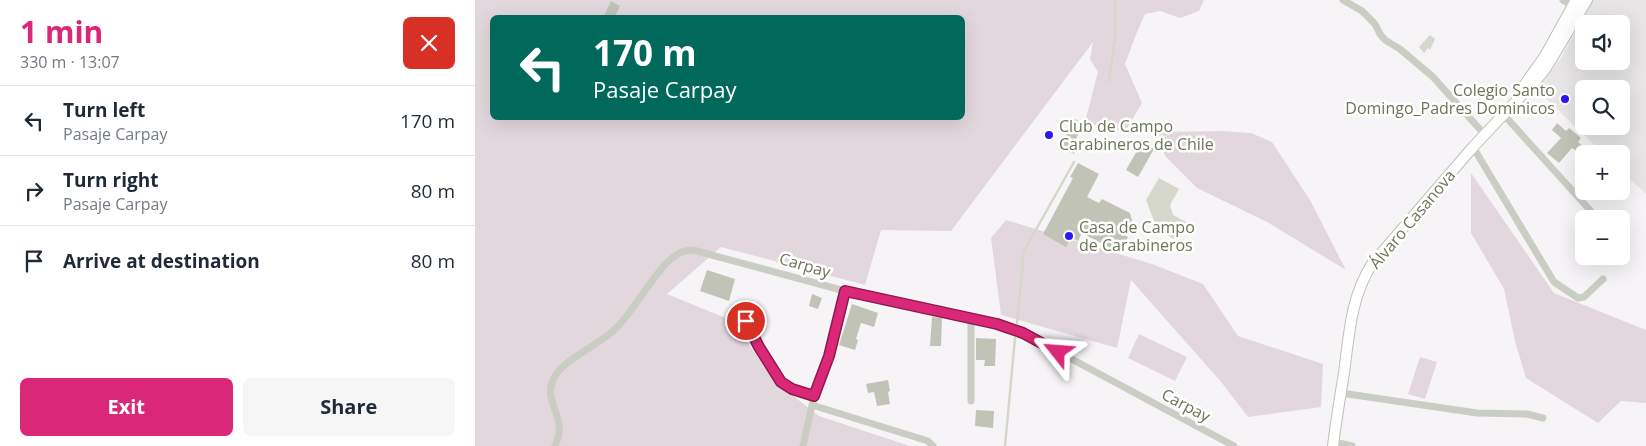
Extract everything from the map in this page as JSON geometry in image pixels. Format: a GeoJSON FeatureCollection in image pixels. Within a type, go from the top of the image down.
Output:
{"type":"FeatureCollection","features":[{"type":"Feature","properties":{"kind":"street"},"geometry":{"type":"LineString","coordinates":[[1343,0],[1362,12],[1375,24],[1385,40],[1400,48],[1433,78],[1485,135]]}},
{"type":"Feature","properties":{"kind":"street"},"geometry":{"type":"LineString","coordinates":[[1563,0],[1577,5]]}},
{"type":"Feature","properties":{"kind":"street","name":"Álvaro Casanova"},"geometry":{"type":"LineString","coordinates":[[1333,444],[1352,316],[1364,277],[1372,264],[1473,147],[1517,102],[1524,85],[1577,5],[1587,0]]}},
{"type":"Feature","properties":{"kind":"street"},"geometry":{"type":"LineString","coordinates":[[1504,116],[1590,210]]}},
{"type":"Feature","properties":{"kind":"street"},"geometry":{"type":"LineString","coordinates":[[1473,147],[1554,282],[1578,298],[1584,297],[1603,279]]}},
{"type":"Feature","properties":{"kind":"street","name":"Carpay"},"geometry":{"type":"LineString","coordinates":[[555,446],[559,434],[559,423],[551,403],[550,391],[556,374],[565,365],[613,332],[663,267],[677,254],[687,250],[698,250],[845,291],[997,324],[1023,333],[1234,446]]}},
{"type":"Feature","properties":{"kind":"street"},"geometry":{"type":"LineString","coordinates":[[803,446],[814,396],[829,356],[845,291]]}},
{"type":"Feature","properties":{"kind":"street"},"geometry":{"type":"LineString","coordinates":[[971,318],[971,401]]}},
{"type":"Feature","properties":{"kind":"street"},"geometry":{"type":"LineString","coordinates":[[746,321],[759,347],[781,382],[792,389],[814,396]]}},
{"type":"Feature","properties":{"kind":"street"},"geometry":{"type":"LineString","coordinates":[[1341,393],[1477,414],[1527,414],[1543,418]]}},
{"type":"Feature","properties":{"kind":"street"},"geometry":{"type":"LineString","coordinates":[[812,405],[928,441],[933,446]]}},
{"type":"Feature","properties":{"kind":"street"},"geometry":{"type":"LineString","coordinates":[[1333,444],[1352,446]]}},
{"type":"Feature","properties":{"kind":"shaded area"},"geometry":{"type":"Polygon","coordinates":[[[475,0],[1204,0],[1199,11],[1180,18],[1160,11],[1145,14],[1125,64],[1142,103],[1126,130],[1101,130],[1086,118],[1098,72],[1090,59],[1093,42],[951,231],[881,230],[865,285],[721,247],[667,294],[733,321],[773,380],[819,416],[910,446],[475,446],[475,0]]]}},
{"type":"Feature","properties":{"kind":"shaded area","name":"Colegio Santo Domingo_Padres Dominicos"},"geometry":{"type":"Polygon","coordinates":[[[1593,0],[1646,0],[1646,194],[1630,179],[1630,145],[1595,145],[1584,135],[1630,135],[1630,80],[1575,80],[1575,126],[1537,90],[1561,58],[1575,33],[1575,70],[1630,70],[1630,15],[1585,15],[1593,0]]]}},
{"type":"Feature","properties":{"kind":"shaded area"},"geometry":{"type":"Polygon","coordinates":[[[1430,35],[1435,39],[1430,50],[1428,48],[1424,53],[1419,47],[1430,35]]]}},
{"type":"Feature","properties":{"kind":"shaded area"},"geometry":{"type":"Polygon","coordinates":[[[1221,131],[1251,133],[1272,142],[1310,200],[1346,270],[1267,222],[1197,188],[1166,157],[1153,132],[1221,131]]]}},
{"type":"Feature","properties":{"kind":"shaded area"},"geometry":{"type":"Polygon","coordinates":[[[1471,173],[1554,293],[1646,330],[1646,403],[1621,401],[1598,423],[1526,378],[1515,341],[1504,289],[1471,233],[1471,173]]]}},
{"type":"Feature","properties":{"kind":"shaded area"},"geometry":{"type":"Polygon","coordinates":[[[1159,178],[1179,189],[1170,205],[1173,215],[1186,222],[1176,240],[1157,229],[1146,200],[1159,178]]]}},
{"type":"Feature","properties":{"kind":"shaded area"},"geometry":{"type":"Polygon","coordinates":[[[1006,220],[1152,264],[1203,284],[1238,336],[1323,364],[1321,407],[1248,417],[1222,383],[1131,280],[1117,348],[1001,315],[991,238],[1006,220]]]}},
{"type":"Feature","properties":{"kind":"shaded area"},"geometry":{"type":"Polygon","coordinates":[[[1139,334],[1187,357],[1175,381],[1128,358],[1139,334]]]}},
{"type":"Feature","properties":{"kind":"shaded area"},"geometry":{"type":"Polygon","coordinates":[[[1420,357],[1437,362],[1425,399],[1408,394],[1420,357]]]}},
{"type":"Feature","properties":{"kind":"building"},"geometry":{"type":"Polygon","coordinates":[[[611,1],[620,6],[616,15],[604,15],[611,1]]]}},
{"type":"Feature","properties":{"kind":"building"},"geometry":{"type":"Polygon","coordinates":[[[1075,119],[1084,124],[1073,144],[1078,146],[1074,154],[1060,146],[1075,119]]]}},
{"type":"Feature","properties":{"kind":"building"},"geometry":{"type":"Polygon","coordinates":[[[1557,123],[1566,131],[1569,128],[1575,135],[1581,138],[1578,142],[1582,145],[1575,145],[1575,150],[1572,148],[1559,163],[1547,153],[1561,138],[1552,130],[1557,123]]]}},
{"type":"Feature","properties":{"kind":"building"},"geometry":{"type":"Polygon","coordinates":[[[1142,142],[1154,149],[1138,177],[1126,170],[1142,142]]]}},
{"type":"Feature","properties":{"kind":"building"},"geometry":{"type":"Polygon","coordinates":[[[1078,163],[1099,174],[1087,197],[1099,203],[1102,199],[1130,213],[1132,220],[1124,235],[1128,237],[1120,253],[1082,233],[1078,241],[1071,237],[1066,247],[1043,234],[1073,178],[1070,177],[1078,163]]]}},
{"type":"Feature","properties":{"kind":"building"},"geometry":{"type":"Polygon","coordinates":[[[707,270],[735,279],[729,301],[700,291],[707,270]]]}},
{"type":"Feature","properties":{"kind":"building"},"geometry":{"type":"Polygon","coordinates":[[[812,294],[822,298],[818,309],[809,306],[812,294]]]}},
{"type":"Feature","properties":{"kind":"building"},"geometry":{"type":"Polygon","coordinates":[[[852,304],[878,313],[874,327],[861,323],[855,350],[839,345],[852,304]]]}},
{"type":"Feature","properties":{"kind":"building"},"geometry":{"type":"Polygon","coordinates":[[[932,317],[942,318],[941,346],[930,346],[932,317]]]}},
{"type":"Feature","properties":{"kind":"building"},"geometry":{"type":"Polygon","coordinates":[[[976,338],[996,339],[995,366],[984,366],[985,360],[976,360],[976,338]]]}},
{"type":"Feature","properties":{"kind":"building"},"geometry":{"type":"Polygon","coordinates":[[[888,380],[890,404],[877,406],[874,392],[868,393],[866,384],[888,380]]]}},
{"type":"Feature","properties":{"kind":"building"},"geometry":{"type":"Polygon","coordinates":[[[976,410],[994,411],[993,428],[975,426],[976,410]]]}},
{"type":"Feature","properties":{"kind":"waterway"},"geometry":{"type":"LineString","coordinates":[[1109,81],[1115,38],[1115,0]]}},
{"type":"Feature","properties":{"kind":"waterway"},"geometry":{"type":"LineString","coordinates":[[1017,323],[1024,251],[1074,162]]}},
{"type":"Feature","properties":{"kind":"waterway"},"geometry":{"type":"LineString","coordinates":[[1005,446],[1015,338]]}},
{"type":"Feature","properties":{"kind":"place","name":"Colegio Santo Domingo_Padres Dominicos"},"geometry":{"type":"Point","coordinates":[1565,99]}},
{"type":"Feature","properties":{"kind":"place","name":"Club de Campo Carabineros de Chile"},"geometry":{"type":"Point","coordinates":[1049,135]}},
{"type":"Feature","properties":{"kind":"place","name":"Casa de Campo de Carabineros"},"geometry":{"type":"Point","coordinates":[1069,236]}},
{"type":"Feature","properties":{"kind":"route"},"geometry":{"type":"LineString","coordinates":[[746,321],[759,347],[781,382],[792,389],[814,396],[829,356],[845,291],[997,324],[1023,333],[1058,352]]}}]}
